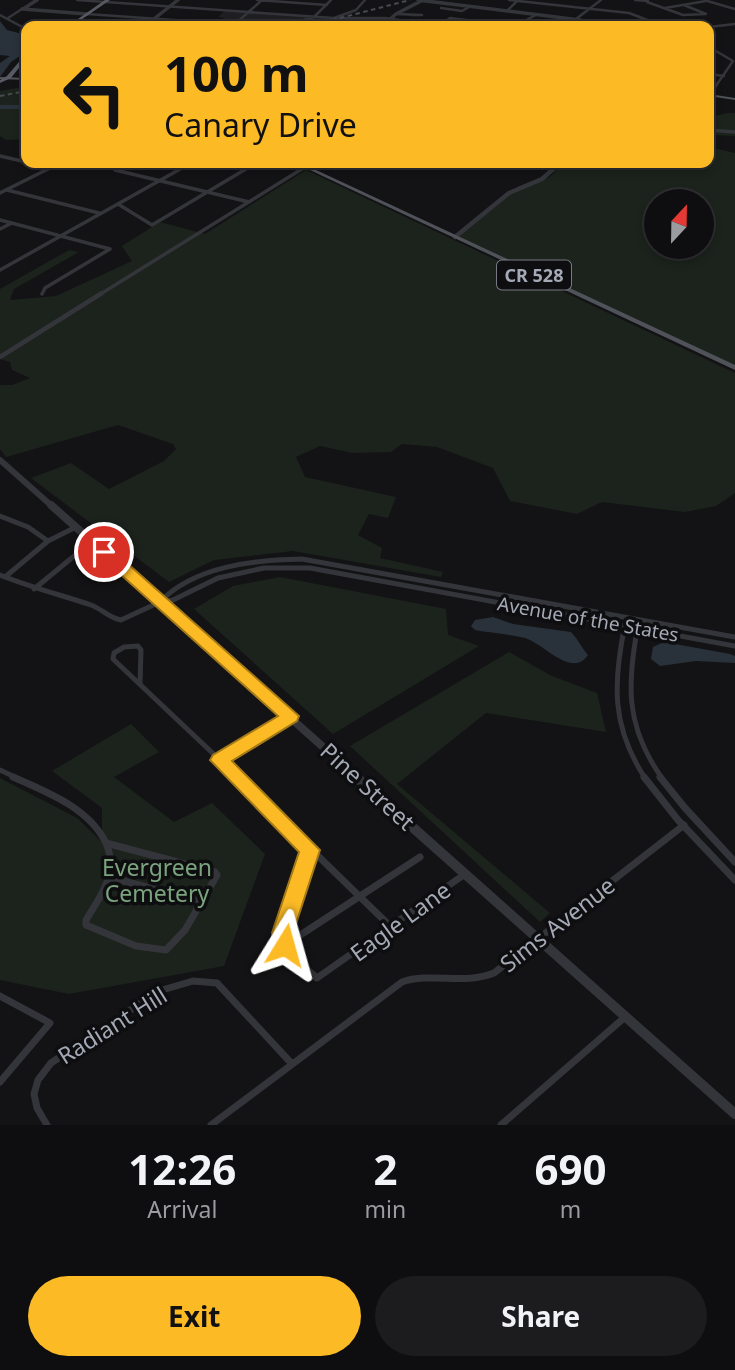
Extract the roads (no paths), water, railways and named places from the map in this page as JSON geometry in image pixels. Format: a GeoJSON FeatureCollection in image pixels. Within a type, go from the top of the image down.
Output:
{"type":"FeatureCollection","features":[{"type":"Feature","properties":{"kind":"highway"},"geometry":{"type":"LineString","coordinates":[[77,21],[106,1]]}},
{"type":"Feature","properties":{"kind":"highway"},"geometry":{"type":"LineString","coordinates":[[3,79],[21,62]]}},
{"type":"Feature","properties":{"kind":"main road"},"geometry":{"type":"LineString","coordinates":[[3,79],[21,79]]}},
{"type":"Feature","properties":{"kind":"main road"},"geometry":{"type":"LineString","coordinates":[[714,96],[735,99]]}},
{"type":"Feature","properties":{"kind":"main road","name":"CR 528"},"geometry":{"type":"LineString","coordinates":[[307,168],[735,368]]}},
{"type":"Feature","properties":{"kind":"street"},"geometry":{"type":"LineString","coordinates":[[8,18],[37,0]]}},
{"type":"Feature","properties":{"kind":"street"},"geometry":{"type":"LineString","coordinates":[[77,0],[411,21]]}},
{"type":"Feature","properties":{"kind":"street"},"geometry":{"type":"LineString","coordinates":[[151,21],[178,0]]}},
{"type":"Feature","properties":{"kind":"street"},"geometry":{"type":"LineString","coordinates":[[238,21],[260,0],[327,5]]}},
{"type":"Feature","properties":{"kind":"street"},"geometry":{"type":"LineString","coordinates":[[300,21],[314,17],[331,0]]}},
{"type":"Feature","properties":{"kind":"street"},"geometry":{"type":"LineString","coordinates":[[334,18],[356,10],[365,0]]}},
{"type":"Feature","properties":{"kind":"street"},"geometry":{"type":"LineString","coordinates":[[388,21],[422,0],[584,21]]}},
{"type":"Feature","properties":{"kind":"street"},"geometry":{"type":"LineString","coordinates":[[509,0],[629,13],[650,21]]}},
{"type":"Feature","properties":{"kind":"street"},"geometry":{"type":"LineString","coordinates":[[576,19],[601,0]]}},
{"type":"Feature","properties":{"kind":"street"},"geometry":{"type":"LineString","coordinates":[[635,0],[648,1],[688,17],[706,13],[684,5]]}},
{"type":"Feature","properties":{"kind":"street"},"geometry":{"type":"LineString","coordinates":[[665,8],[705,0],[735,9]]}},
{"type":"Feature","properties":{"kind":"street"},"geometry":{"type":"LineString","coordinates":[[507,12],[518,1]]}},
{"type":"Feature","properties":{"kind":"street"},"geometry":{"type":"LineString","coordinates":[[441,8],[447,4]]}},
{"type":"Feature","properties":{"kind":"street"},"geometry":{"type":"LineString","coordinates":[[453,9],[458,6]]}},
{"type":"Feature","properties":{"kind":"street"},"geometry":{"type":"LineString","coordinates":[[441,8],[463,11],[468,7]]}},
{"type":"Feature","properties":{"kind":"street"},"geometry":{"type":"LineString","coordinates":[[22,9],[181,21]]}},
{"type":"Feature","properties":{"kind":"street"},"geometry":{"type":"LineString","coordinates":[[396,14],[411,15]]}},
{"type":"Feature","properties":{"kind":"street"},"geometry":{"type":"LineString","coordinates":[[0,15],[21,26]]}},
{"type":"Feature","properties":{"kind":"street"},"geometry":{"type":"LineString","coordinates":[[523,21],[536,15]]}},
{"type":"Feature","properties":{"kind":"street"},"geometry":{"type":"LineString","coordinates":[[446,21],[450,18],[474,21]]}},
{"type":"Feature","properties":{"kind":"street"},"geometry":{"type":"LineString","coordinates":[[714,26],[735,23]]}},
{"type":"Feature","properties":{"kind":"street"},"geometry":{"type":"LineString","coordinates":[[714,51],[733,61],[714,89]]}},
{"type":"Feature","properties":{"kind":"street"},"geometry":{"type":"LineString","coordinates":[[730,67],[735,68]]}},
{"type":"Feature","properties":{"kind":"street"},"geometry":{"type":"LineString","coordinates":[[714,75],[724,76]]}},
{"type":"Feature","properties":{"kind":"street"},"geometry":{"type":"LineString","coordinates":[[714,130],[735,132]]}},
{"type":"Feature","properties":{"kind":"street"},"geometry":{"type":"LineString","coordinates":[[0,156],[21,160]]}},
{"type":"Feature","properties":{"kind":"street"},"geometry":{"type":"LineString","coordinates":[[0,193],[51,168]]}},
{"type":"Feature","properties":{"kind":"street"},"geometry":{"type":"LineString","coordinates":[[117,168],[125,173],[249,202]]}},
{"type":"Feature","properties":{"kind":"street"},"geometry":{"type":"LineString","coordinates":[[0,270],[182,168]]}},
{"type":"Feature","properties":{"kind":"street"},"geometry":{"type":"LineString","coordinates":[[118,204],[152,225],[248,168]]}},
{"type":"Feature","properties":{"kind":"street"},"geometry":{"type":"LineString","coordinates":[[0,357],[303,168]]}},
{"type":"Feature","properties":{"kind":"street"},"geometry":{"type":"LineString","coordinates":[[455,237],[509,193],[542,179],[554,168]]}},
{"type":"Feature","properties":{"kind":"street"},"geometry":{"type":"LineString","coordinates":[[7,190],[100,214]]}},
{"type":"Feature","properties":{"kind":"street"},"geometry":{"type":"LineString","coordinates":[[0,220],[110,249]]}},
{"type":"Feature","properties":{"kind":"street"},"geometry":{"type":"LineString","coordinates":[[0,229],[12,223]]}},
{"type":"Feature","properties":{"kind":"street"},"geometry":{"type":"LineString","coordinates":[[42,294],[45,288],[110,249]]}},
{"type":"Feature","properties":{"kind":"street","name":"Pine Street"},"geometry":{"type":"LineString","coordinates":[[0,460],[735,1114]]}},
{"type":"Feature","properties":{"kind":"street"},"geometry":{"type":"LineString","coordinates":[[0,516],[28,527],[48,541]]}},
{"type":"Feature","properties":{"kind":"street"},"geometry":{"type":"LineString","coordinates":[[76,527],[48,541],[3,576],[34,589],[95,606],[118,619],[160,602]]}},
{"type":"Feature","properties":{"kind":"street"},"geometry":{"type":"LineString","coordinates":[[34,589],[79,552]]}},
{"type":"Feature","properties":{"kind":"street","name":"Avenue of the States"},"geometry":{"type":"LineString","coordinates":[[160,602],[168,592],[230,566],[273,559],[313,561],[735,637]]}},
{"type":"Feature","properties":{"kind":"street"},"geometry":{"type":"LineString","coordinates":[[310,568],[313,561]]}},
{"type":"Feature","properties":{"kind":"street","name":"Avenue of the States"},"geometry":{"type":"LineString","coordinates":[[160,602],[173,600],[218,578],[242,571],[276,567],[310,568],[735,646]]}},
{"type":"Feature","properties":{"kind":"street"},"geometry":{"type":"LineString","coordinates":[[441,592],[444,584]]}},
{"type":"Feature","properties":{"kind":"street"},"geometry":{"type":"LineString","coordinates":[[626,618],[617,671],[620,718],[628,743],[645,776],[684,825],[735,880]]}},
{"type":"Feature","properties":{"kind":"street"},"geometry":{"type":"LineString","coordinates":[[639,620],[630,672],[630,701],[637,731],[653,765],[667,785],[735,862]]}},
{"type":"Feature","properties":{"kind":"street"},"geometry":{"type":"LineString","coordinates":[[140,684],[141,650],[138,646],[124,647],[114,653],[113,659],[391,927]]}},
{"type":"Feature","properties":{"kind":"street"},"geometry":{"type":"LineString","coordinates":[[219,760],[290,716]]}},
{"type":"Feature","properties":{"kind":"street"},"geometry":{"type":"LineString","coordinates":[[0,770],[82,814],[93,824],[105,843],[109,853],[109,877],[86,920],[86,925],[97,932],[155,951],[172,946],[217,875],[215,872],[105,843]]}},
{"type":"Feature","properties":{"kind":"street","name":"Sims Avenue"},"geometry":{"type":"LineString","coordinates":[[211,1125],[402,982],[425,976],[486,977],[684,825]]}},
{"type":"Feature","properties":{"kind":"street"},"geometry":{"type":"LineString","coordinates":[[309,850],[282,933],[285,945],[420,857]]}},
{"type":"Feature","properties":{"kind":"street","name":"Eagle Lane"},"geometry":{"type":"LineString","coordinates":[[285,945],[311,976],[317,978],[465,874]]}},
{"type":"Feature","properties":{"kind":"street"},"geometry":{"type":"LineString","coordinates":[[109,877],[202,902]]}},
{"type":"Feature","properties":{"kind":"street","name":"Radiant Hill"},"geometry":{"type":"LineString","coordinates":[[47,1125],[34,1106],[33,1094],[44,1071],[96,1033],[169,987],[197,981],[217,983],[292,1064]]}},
{"type":"Feature","properties":{"kind":"street"},"geometry":{"type":"LineString","coordinates":[[0,996],[50,1023],[0,1082]]}},
{"type":"Feature","properties":{"kind":"street"},"geometry":{"type":"LineString","coordinates":[[500,1125],[626,1017]]}},
{"type":"Feature","properties":{"kind":"waterway"},"geometry":{"type":"LineString","coordinates":[[0,107],[21,107]]}},
{"type":"Feature","properties":{"kind":"railway"},"geometry":{"type":"LineString","coordinates":[[328,21],[410,0]]}},
{"type":"Feature","properties":{"kind":"railway"},"geometry":{"type":"LineString","coordinates":[[0,96],[21,92]]}},
{"type":"Feature","properties":{"kind":"park label","name":"Evergreen Cemetery"},"geometry":{"type":"Point","coordinates":[157,880]}}]}
